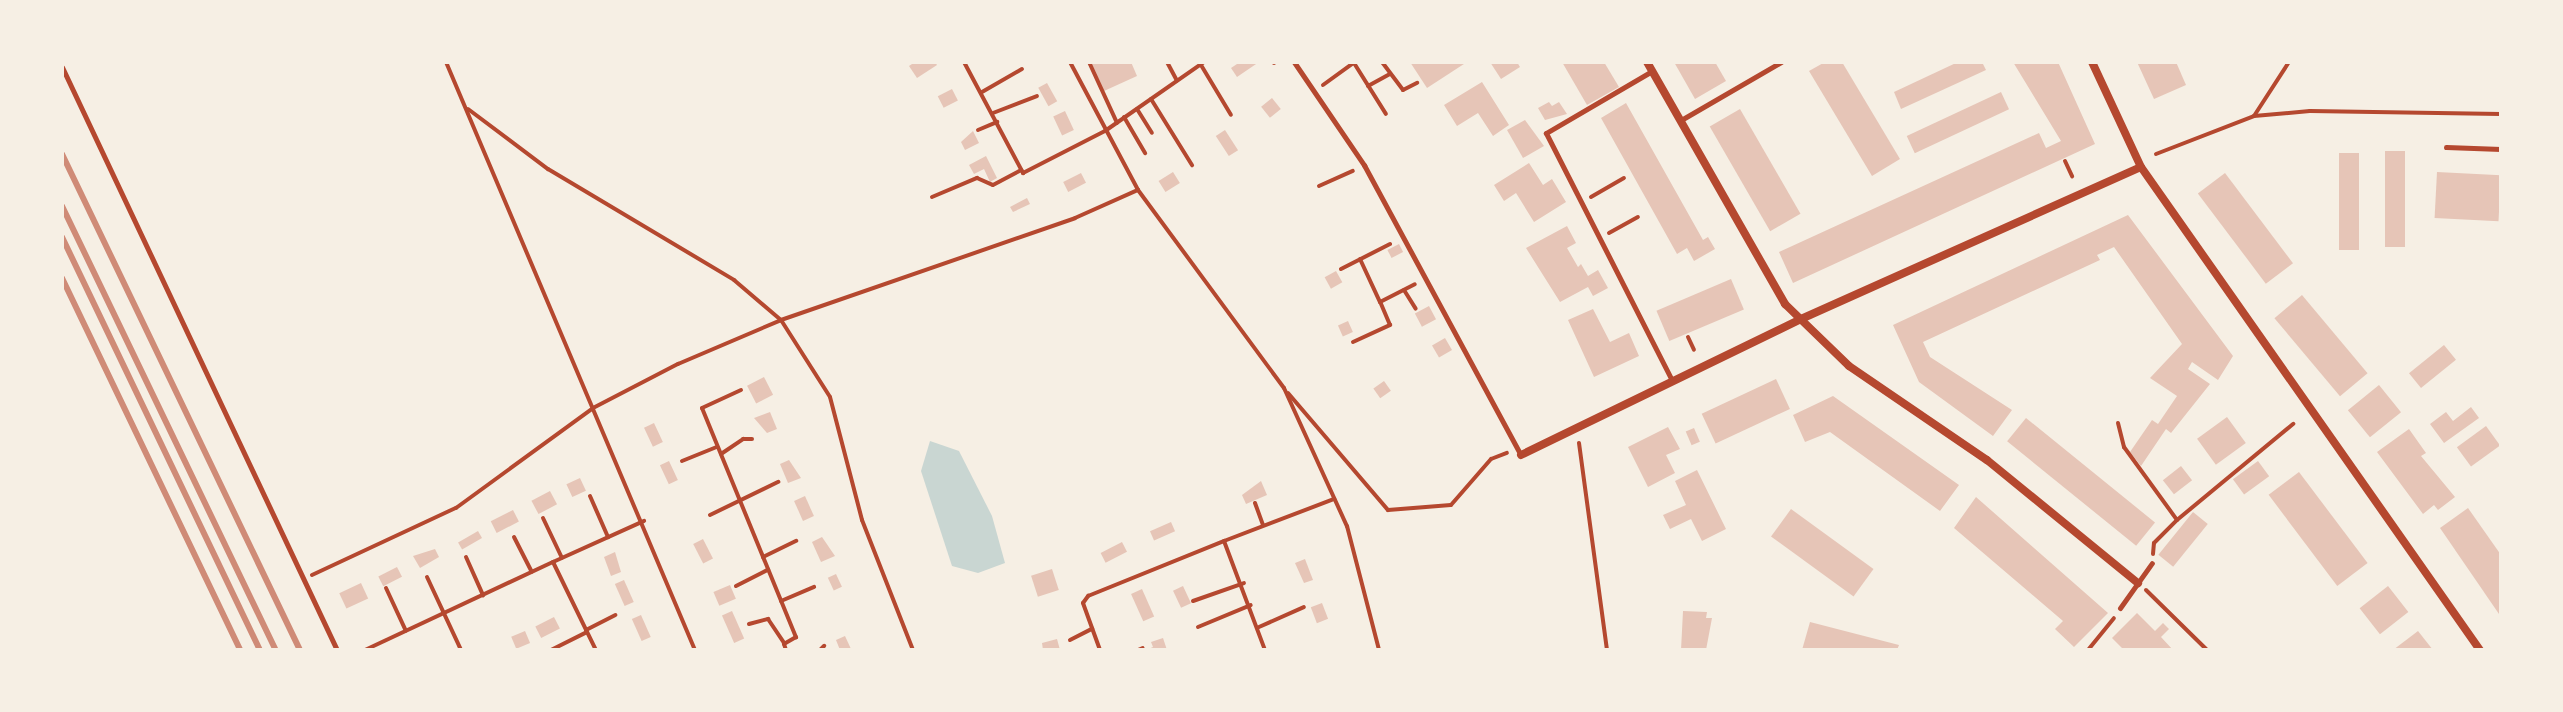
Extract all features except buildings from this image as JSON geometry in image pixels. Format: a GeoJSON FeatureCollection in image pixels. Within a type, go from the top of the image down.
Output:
{"type":"FeatureCollection","features":[{"type":"Feature","properties":{"kind":"street"},"geometry":{"type":"LineString","coordinates":[[1647,62],[1785,304],[1849,366],[1987,460],[2138,583]]}},
{"type":"Feature","properties":{"kind":"street"},"geometry":{"type":"LineString","coordinates":[[2092,62],[2141,167],[2480,650]]}},
{"type":"Feature","properties":{"kind":"street"},"geometry":{"type":"LineString","coordinates":[[1521,455],[1801,319],[2141,167]]}},
{"type":"Feature","properties":{"kind":"lane"},"geometry":{"type":"LineString","coordinates":[[1294,62],[1364,165],[1428,277],[1521,455]]}},
{"type":"Feature","properties":{"kind":"lane"},"geometry":{"type":"LineString","coordinates":[[1681,120],[1781,62]]}},
{"type":"Feature","properties":{"kind":"lane"},"geometry":{"type":"LineString","coordinates":[[62,67],[337,650]]}},
{"type":"Feature","properties":{"kind":"lane"},"geometry":{"type":"LineString","coordinates":[[1653,71],[1546,133],[1672,380]]}},
{"type":"Feature","properties":{"kind":"lane"},"geometry":{"type":"LineString","coordinates":[[2446,147],[2501,149]]}},
{"type":"Feature","properties":{"kind":"lane"},"geometry":{"type":"LineString","coordinates":[[2120,608],[2152,563]]}},
{"type":"Feature","properties":{"kind":"path"},"geometry":{"type":"LineString","coordinates":[[446,62],[644,521],[695,650]]}},
{"type":"Feature","properties":{"kind":"path"},"geometry":{"type":"LineString","coordinates":[[964,62],[1021,170]]}},
{"type":"Feature","properties":{"kind":"path"},"geometry":{"type":"LineString","coordinates":[[1070,62],[1138,190],[1284,388],[1388,510],[1451,505],[1491,459],[1504,453],[1521,455]]}},
{"type":"Feature","properties":{"kind":"path"},"geometry":{"type":"LineString","coordinates":[[1089,62],[1117,123]]}},
{"type":"Feature","properties":{"kind":"path"},"geometry":{"type":"LineString","coordinates":[[1167,62],[1177,81]]}},
{"type":"Feature","properties":{"kind":"path"},"geometry":{"type":"LineString","coordinates":[[1315,91],[1354,62],[1386,114]]}},
{"type":"Feature","properties":{"kind":"path"},"geometry":{"type":"LineString","coordinates":[[1382,62],[1403,90],[1417,83]]}},
{"type":"Feature","properties":{"kind":"path"},"geometry":{"type":"LineString","coordinates":[[2254,116],[2289,62]]}},
{"type":"Feature","properties":{"kind":"path"},"geometry":{"type":"LineString","coordinates":[[932,197],[977,178],[993,185],[1105,131],[1202,63],[1231,115]]}},
{"type":"Feature","properties":{"kind":"path"},"geometry":{"type":"LineString","coordinates":[[982,92],[1022,69]]}},
{"type":"Feature","properties":{"kind":"path"},"geometry":{"type":"LineString","coordinates":[[1368,86],[1390,74]]}},
{"type":"Feature","properties":{"kind":"path"},"geometry":{"type":"LineString","coordinates":[[993,113],[1037,96]]}},
{"type":"Feature","properties":{"kind":"path"},"geometry":{"type":"LineString","coordinates":[[1151,99],[1192,165]]}},
{"type":"Feature","properties":{"kind":"path"},"geometry":{"type":"LineString","coordinates":[[468,109],[548,169],[734,280],[781,320],[830,397],[862,520],[913,650]]}},
{"type":"Feature","properties":{"kind":"path"},"geometry":{"type":"LineString","coordinates":[[1137,109],[1152,133]]}},
{"type":"Feature","properties":{"kind":"path"},"geometry":{"type":"LineString","coordinates":[[2156,154],[2254,116],[2310,111],[2501,114]]}},
{"type":"Feature","properties":{"kind":"path"},"geometry":{"type":"LineString","coordinates":[[1124,117],[1145,153]]}},
{"type":"Feature","properties":{"kind":"path"},"geometry":{"type":"LineString","coordinates":[[978,130],[997,122]]}},
{"type":"Feature","properties":{"kind":"path"},"geometry":{"type":"LineString","coordinates":[[2065,161],[2072,176]]}},
{"type":"Feature","properties":{"kind":"path"},"geometry":{"type":"LineString","coordinates":[[1319,186],[1364,165]]}},
{"type":"Feature","properties":{"kind":"path"},"geometry":{"type":"LineString","coordinates":[[1582,202],[1624,178]]}},
{"type":"Feature","properties":{"kind":"path"},"geometry":{"type":"LineString","coordinates":[[303,579],[456,508],[593,408],[781,320],[1075,218],[1138,190]]}},
{"type":"Feature","properties":{"kind":"path"},"geometry":{"type":"LineString","coordinates":[[1600,238],[1638,217]]}},
{"type":"Feature","properties":{"kind":"path"},"geometry":{"type":"LineString","coordinates":[[1341,269],[1390,244]]}},
{"type":"Feature","properties":{"kind":"path"},"geometry":{"type":"LineString","coordinates":[[1353,342],[1390,325],[1360,259]]}},
{"type":"Feature","properties":{"kind":"path"},"geometry":{"type":"LineString","coordinates":[[1380,302],[1428,277]]}},
{"type":"Feature","properties":{"kind":"path"},"geometry":{"type":"LineString","coordinates":[[1404,290],[1416,309]]}},
{"type":"Feature","properties":{"kind":"path"},"geometry":{"type":"LineString","coordinates":[[1688,337],[1694,350]]}},
{"type":"Feature","properties":{"kind":"path"},"geometry":{"type":"LineString","coordinates":[[1284,388],[1347,526],[1379,650]]}},
{"type":"Feature","properties":{"kind":"path"},"geometry":{"type":"LineString","coordinates":[[741,390],[702,408],[796,637],[784,644]]}},
{"type":"Feature","properties":{"kind":"path"},"geometry":{"type":"LineString","coordinates":[[2118,423],[2124,447],[2177,520]]}},
{"type":"Feature","properties":{"kind":"path"},"geometry":{"type":"LineString","coordinates":[[2152,563],[2154,543],[2177,520],[2293,424]]}},
{"type":"Feature","properties":{"kind":"path"},"geometry":{"type":"LineString","coordinates":[[721,454],[743,439],[752,439]]}},
{"type":"Feature","properties":{"kind":"path"},"geometry":{"type":"LineString","coordinates":[[1579,443],[1607,650]]}},
{"type":"Feature","properties":{"kind":"path"},"geometry":{"type":"LineString","coordinates":[[682,461],[718,446]]}},
{"type":"Feature","properties":{"kind":"path"},"geometry":{"type":"LineString","coordinates":[[710,515],[778,482]]}},
{"type":"Feature","properties":{"kind":"path"},"geometry":{"type":"LineString","coordinates":[[590,496],[608,537]]}},
{"type":"Feature","properties":{"kind":"path"},"geometry":{"type":"LineString","coordinates":[[1100,650],[1083,603],[1088,596],[1335,498]]}},
{"type":"Feature","properties":{"kind":"path"},"geometry":{"type":"LineString","coordinates":[[1255,503],[1263,525]]}},
{"type":"Feature","properties":{"kind":"path"},"geometry":{"type":"LineString","coordinates":[[543,518],[562,558]]}},
{"type":"Feature","properties":{"kind":"path"},"geometry":{"type":"LineString","coordinates":[[365,650],[644,521]]}},
{"type":"Feature","properties":{"kind":"path"},"geometry":{"type":"LineString","coordinates":[[514,537],[532,572]]}},
{"type":"Feature","properties":{"kind":"path"},"geometry":{"type":"LineString","coordinates":[[763,557],[796,541]]}},
{"type":"Feature","properties":{"kind":"path"},"geometry":{"type":"LineString","coordinates":[[1224,541],[1244,583],[1265,650]]}},
{"type":"Feature","properties":{"kind":"path"},"geometry":{"type":"LineString","coordinates":[[466,557],[483,595]]}},
{"type":"Feature","properties":{"kind":"path"},"geometry":{"type":"LineString","coordinates":[[553,562],[596,650]]}},
{"type":"Feature","properties":{"kind":"path"},"geometry":{"type":"LineString","coordinates":[[736,586],[768,570]]}},
{"type":"Feature","properties":{"kind":"path"},"geometry":{"type":"LineString","coordinates":[[427,577],[461,650]]}},
{"type":"Feature","properties":{"kind":"path"},"geometry":{"type":"LineString","coordinates":[[1193,601],[1244,583]]}},
{"type":"Feature","properties":{"kind":"path"},"geometry":{"type":"LineString","coordinates":[[781,601],[814,587]]}},
{"type":"Feature","properties":{"kind":"path"},"geometry":{"type":"LineString","coordinates":[[386,588],[406,631]]}},
{"type":"Feature","properties":{"kind":"path"},"geometry":{"type":"LineString","coordinates":[[2156,598],[2207,650]]}},
{"type":"Feature","properties":{"kind":"path"},"geometry":{"type":"LineString","coordinates":[[1198,627],[1251,605]]}},
{"type":"Feature","properties":{"kind":"path"},"geometry":{"type":"LineString","coordinates":[[1258,627],[1304,607]]}},
{"type":"Feature","properties":{"kind":"path"},"geometry":{"type":"LineString","coordinates":[[2088,650],[2120,608]]}},
{"type":"Feature","properties":{"kind":"path"},"geometry":{"type":"LineString","coordinates":[[551,650],[615,615]]}},
{"type":"Feature","properties":{"kind":"path"},"geometry":{"type":"LineString","coordinates":[[749,624],[768,619],[786,650]]}},
{"type":"Feature","properties":{"kind":"path"},"geometry":{"type":"LineString","coordinates":[[1070,640],[1092,629]]}},
{"type":"Feature","properties":{"kind":"path"},"geometry":{"type":"LineString","coordinates":[[386,641],[390,650]]}},
{"type":"Feature","properties":{"kind":"shaded area"},"geometry":{"type":"Polygon","coordinates":[[[930,441],[959,451],[992,516],[1005,563],[978,573],[952,566],[921,471],[930,441]]]}},
{"type":"Feature","properties":{"kind":"railway"},"geometry":{"type":"LineString","coordinates":[[62,154],[300,650]]}},
{"type":"Feature","properties":{"kind":"railway"},"geometry":{"type":"LineString","coordinates":[[62,206],[276,650]]}},
{"type":"Feature","properties":{"kind":"railway"},"geometry":{"type":"LineString","coordinates":[[62,237],[260,650]]}},
{"type":"Feature","properties":{"kind":"railway"},"geometry":{"type":"LineString","coordinates":[[62,278],[240,650]]}}]}
